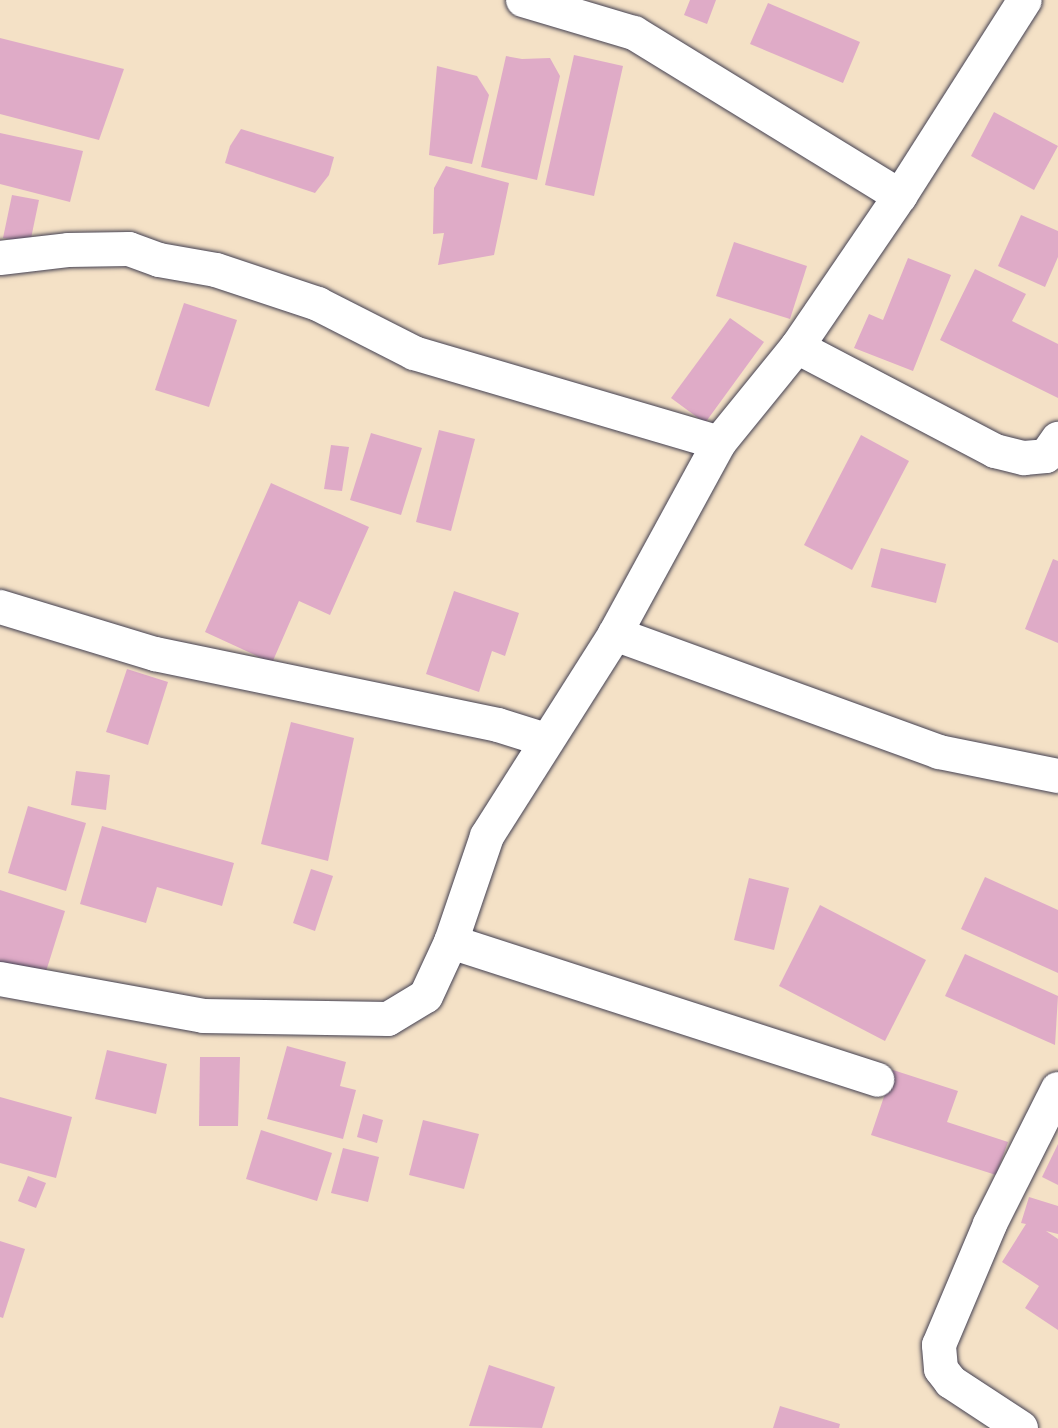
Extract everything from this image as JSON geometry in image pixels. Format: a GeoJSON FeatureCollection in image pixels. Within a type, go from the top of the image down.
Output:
{"type":"FeatureCollection","features":[{"type":"Feature","properties":{"kind":"street"},"geometry":{"type":"LineString","coordinates":[[523,0],[634,33],[900,196]]}},
{"type":"Feature","properties":{"kind":"street"},"geometry":{"type":"LineString","coordinates":[[0,979],[203,1016],[388,1019],[426,996],[451,942],[487,836],[615,634],[719,443],[797,347],[900,196],[1025,0]]}},
{"type":"Feature","properties":{"kind":"street"},"geometry":{"type":"LineString","coordinates":[[0,258],[68,250],[129,249],[159,260],[216,270],[318,304],[414,353],[719,443]]}},
{"type":"Feature","properties":{"kind":"street"},"geometry":{"type":"LineString","coordinates":[[797,347],[995,451],[1024,458],[1046,456],[1058,439]]}},
{"type":"Feature","properties":{"kind":"street"},"geometry":{"type":"LineString","coordinates":[[0,607],[165,656],[498,725],[546,740]]}},
{"type":"Feature","properties":{"kind":"street"},"geometry":{"type":"LineString","coordinates":[[615,634],[939,752],[1058,776]]}},
{"type":"Feature","properties":{"kind":"street"},"geometry":{"type":"LineString","coordinates":[[451,942],[877,1080]]}},
{"type":"Feature","properties":{"kind":"street"},"geometry":{"type":"LineString","coordinates":[[1021,1428],[951,1382],[941,1369],[939,1345],[990,1224],[1058,1089]]}},
{"type":"Feature","properties":{"kind":"building"},"geometry":{"type":"Polygon","coordinates":[[[690,0],[716,0],[707,24],[684,15],[690,0]]]}},
{"type":"Feature","properties":{"kind":"building"},"geometry":{"type":"Polygon","coordinates":[[[768,3],[860,42],[843,83],[750,44],[768,3]]]}},
{"type":"Feature","properties":{"kind":"building"},"geometry":{"type":"Polygon","coordinates":[[[0,38],[124,69],[99,140],[0,114],[0,38]]]}},
{"type":"Feature","properties":{"kind":"building"},"geometry":{"type":"Polygon","coordinates":[[[574,55],[623,66],[594,196],[545,185],[574,55]]]}},
{"type":"Feature","properties":{"kind":"building"},"geometry":{"type":"Polygon","coordinates":[[[506,56],[550,58],[560,76],[537,180],[481,167],[506,56]]]}},
{"type":"Feature","properties":{"kind":"building"},"geometry":{"type":"Polygon","coordinates":[[[437,66],[477,76],[489,95],[472,164],[429,155],[437,66]]]}},
{"type":"Feature","properties":{"kind":"building"},"geometry":{"type":"Polygon","coordinates":[[[994,112],[1058,146],[1034,190],[971,156],[994,112]]]}},
{"type":"Feature","properties":{"kind":"building"},"geometry":{"type":"Polygon","coordinates":[[[241,129],[334,157],[329,175],[315,193],[225,163],[230,146],[241,129]]]}},
{"type":"Feature","properties":{"kind":"building"},"geometry":{"type":"Polygon","coordinates":[[[0,133],[83,151],[70,202],[0,184],[0,133]]]}},
{"type":"Feature","properties":{"kind":"building"},"geometry":{"type":"Polygon","coordinates":[[[446,166],[509,183],[494,255],[438,265],[444,233],[433,234],[434,188],[446,166]]]}},
{"type":"Feature","properties":{"kind":"building"},"geometry":{"type":"Polygon","coordinates":[[[12,195],[39,200],[30,243],[3,238],[12,195]]]}},
{"type":"Feature","properties":{"kind":"building"},"geometry":{"type":"Polygon","coordinates":[[[1021,215],[1058,231],[1058,257],[1045,287],[998,266],[1021,215]]]}},
{"type":"Feature","properties":{"kind":"building"},"geometry":{"type":"Polygon","coordinates":[[[734,242],[807,266],[790,319],[716,296],[734,242]]]}},
{"type":"Feature","properties":{"kind":"building"},"geometry":{"type":"Polygon","coordinates":[[[908,258],[951,275],[913,371],[854,348],[869,314],[883,320],[908,258]]]}},
{"type":"Feature","properties":{"kind":"building"},"geometry":{"type":"Polygon","coordinates":[[[975,269],[1026,294],[1012,321],[1058,344],[1058,398],[940,340],[975,269]]]}},
{"type":"Feature","properties":{"kind":"building"},"geometry":{"type":"Polygon","coordinates":[[[184,303],[237,320],[209,407],[155,390],[184,303]]]}},
{"type":"Feature","properties":{"kind":"building"},"geometry":{"type":"Polygon","coordinates":[[[730,318],[764,342],[705,423],[671,398],[730,318]]]}},
{"type":"Feature","properties":{"kind":"building"},"geometry":{"type":"Polygon","coordinates":[[[439,430],[475,439],[451,531],[416,522],[439,430]]]}},
{"type":"Feature","properties":{"kind":"building"},"geometry":{"type":"Polygon","coordinates":[[[371,433],[422,448],[401,515],[350,500],[371,433]]]}},
{"type":"Feature","properties":{"kind":"building"},"geometry":{"type":"Polygon","coordinates":[[[861,435],[909,461],[852,570],[804,545],[861,435]]]}},
{"type":"Feature","properties":{"kind":"building"},"geometry":{"type":"Polygon","coordinates":[[[331,445],[349,447],[342,491],[324,489],[331,445]]]}},
{"type":"Feature","properties":{"kind":"building"},"geometry":{"type":"Polygon","coordinates":[[[271,483],[369,527],[330,615],[299,601],[272,663],[205,632],[271,483]]]}},
{"type":"Feature","properties":{"kind":"building"},"geometry":{"type":"Polygon","coordinates":[[[881,548],[946,564],[936,603],[871,587],[881,548]]]}},
{"type":"Feature","properties":{"kind":"building"},"geometry":{"type":"Polygon","coordinates":[[[1053,559],[1058,561],[1058,643],[1025,629],[1053,559]]]}},
{"type":"Feature","properties":{"kind":"building"},"geometry":{"type":"Polygon","coordinates":[[[454,591],[519,613],[505,656],[492,651],[479,692],[426,674],[454,591]]]}},
{"type":"Feature","properties":{"kind":"building"},"geometry":{"type":"Polygon","coordinates":[[[127,669],[168,682],[148,745],[106,732],[127,669]]]}},
{"type":"Feature","properties":{"kind":"building"},"geometry":{"type":"Polygon","coordinates":[[[291,722],[354,738],[328,861],[261,844],[291,722]]]}},
{"type":"Feature","properties":{"kind":"building"},"geometry":{"type":"Polygon","coordinates":[[[76,771],[110,775],[106,810],[71,805],[76,771]]]}},
{"type":"Feature","properties":{"kind":"building"},"geometry":{"type":"Polygon","coordinates":[[[28,806],[86,823],[66,891],[8,873],[28,806]]]}},
{"type":"Feature","properties":{"kind":"building"},"geometry":{"type":"Polygon","coordinates":[[[102,826],[234,863],[222,906],[157,887],[146,923],[80,904],[102,826]]]}},
{"type":"Feature","properties":{"kind":"building"},"geometry":{"type":"Polygon","coordinates":[[[311,869],[333,876],[315,931],[293,923],[311,869]]]}},
{"type":"Feature","properties":{"kind":"building"},"geometry":{"type":"Polygon","coordinates":[[[985,877],[1058,910],[1058,973],[961,929],[985,877]]]}},
{"type":"Feature","properties":{"kind":"building"},"geometry":{"type":"Polygon","coordinates":[[[749,878],[789,888],[774,950],[734,940],[749,878]]]}},
{"type":"Feature","properties":{"kind":"building"},"geometry":{"type":"Polygon","coordinates":[[[0,890],[65,911],[43,981],[0,968],[0,890]]]}},
{"type":"Feature","properties":{"kind":"building"},"geometry":{"type":"Polygon","coordinates":[[[820,905],[926,960],[885,1041],[779,986],[820,905]]]}},
{"type":"Feature","properties":{"kind":"building"},"geometry":{"type":"Polygon","coordinates":[[[965,954],[1058,996],[1055,1045],[945,996],[965,954]]]}},
{"type":"Feature","properties":{"kind":"building"},"geometry":{"type":"Polygon","coordinates":[[[287,1046],[346,1062],[340,1086],[356,1090],[343,1139],[267,1119],[287,1046]]]}},
{"type":"Feature","properties":{"kind":"building"},"geometry":{"type":"Polygon","coordinates":[[[107,1050],[167,1064],[156,1114],[95,1099],[107,1050]]]}},
{"type":"Feature","properties":{"kind":"building"},"geometry":{"type":"Polygon","coordinates":[[[200,1057],[240,1057],[238,1126],[199,1126],[200,1057]]]}},
{"type":"Feature","properties":{"kind":"building"},"geometry":{"type":"Polygon","coordinates":[[[893,1070],[958,1091],[947,1122],[1008,1142],[996,1175],[871,1135],[893,1070]]]}},
{"type":"Feature","properties":{"kind":"building"},"geometry":{"type":"Polygon","coordinates":[[[0,1097],[72,1117],[56,1178],[0,1163],[0,1097]]]}},
{"type":"Feature","properties":{"kind":"building"},"geometry":{"type":"Polygon","coordinates":[[[363,1114],[383,1120],[377,1143],[357,1137],[363,1114]]]}},
{"type":"Feature","properties":{"kind":"building"},"geometry":{"type":"Polygon","coordinates":[[[423,1120],[479,1134],[464,1189],[409,1175],[423,1120]]]}},
{"type":"Feature","properties":{"kind":"building"},"geometry":{"type":"Polygon","coordinates":[[[261,1130],[332,1153],[317,1201],[246,1179],[261,1130]]]}},
{"type":"Feature","properties":{"kind":"building"},"geometry":{"type":"Polygon","coordinates":[[[1058,1144],[1058,1185],[1042,1177],[1058,1144]]]}},
{"type":"Feature","properties":{"kind":"building"},"geometry":{"type":"Polygon","coordinates":[[[343,1148],[379,1157],[368,1202],[331,1193],[343,1148]]]}},
{"type":"Feature","properties":{"kind":"building"},"geometry":{"type":"Polygon","coordinates":[[[28,1176],[46,1183],[36,1208],[18,1201],[28,1176]]]}},
{"type":"Feature","properties":{"kind":"building"},"geometry":{"type":"Polygon","coordinates":[[[1029,1197],[1058,1206],[1058,1234],[1046,1231],[1058,1239],[1058,1330],[1025,1308],[1039,1286],[1002,1262],[1026,1224],[1021,1223],[1029,1197]]]}},
{"type":"Feature","properties":{"kind":"building"},"geometry":{"type":"Polygon","coordinates":[[[0,1241],[25,1249],[3,1318],[0,1317],[0,1241]]]}},
{"type":"Feature","properties":{"kind":"building"},"geometry":{"type":"Polygon","coordinates":[[[489,1365],[555,1387],[542,1428],[469,1426],[489,1365]]]}},
{"type":"Feature","properties":{"kind":"building"},"geometry":{"type":"Polygon","coordinates":[[[780,1406],[840,1424],[839,1428],[773,1428],[780,1406]]]}}]}
